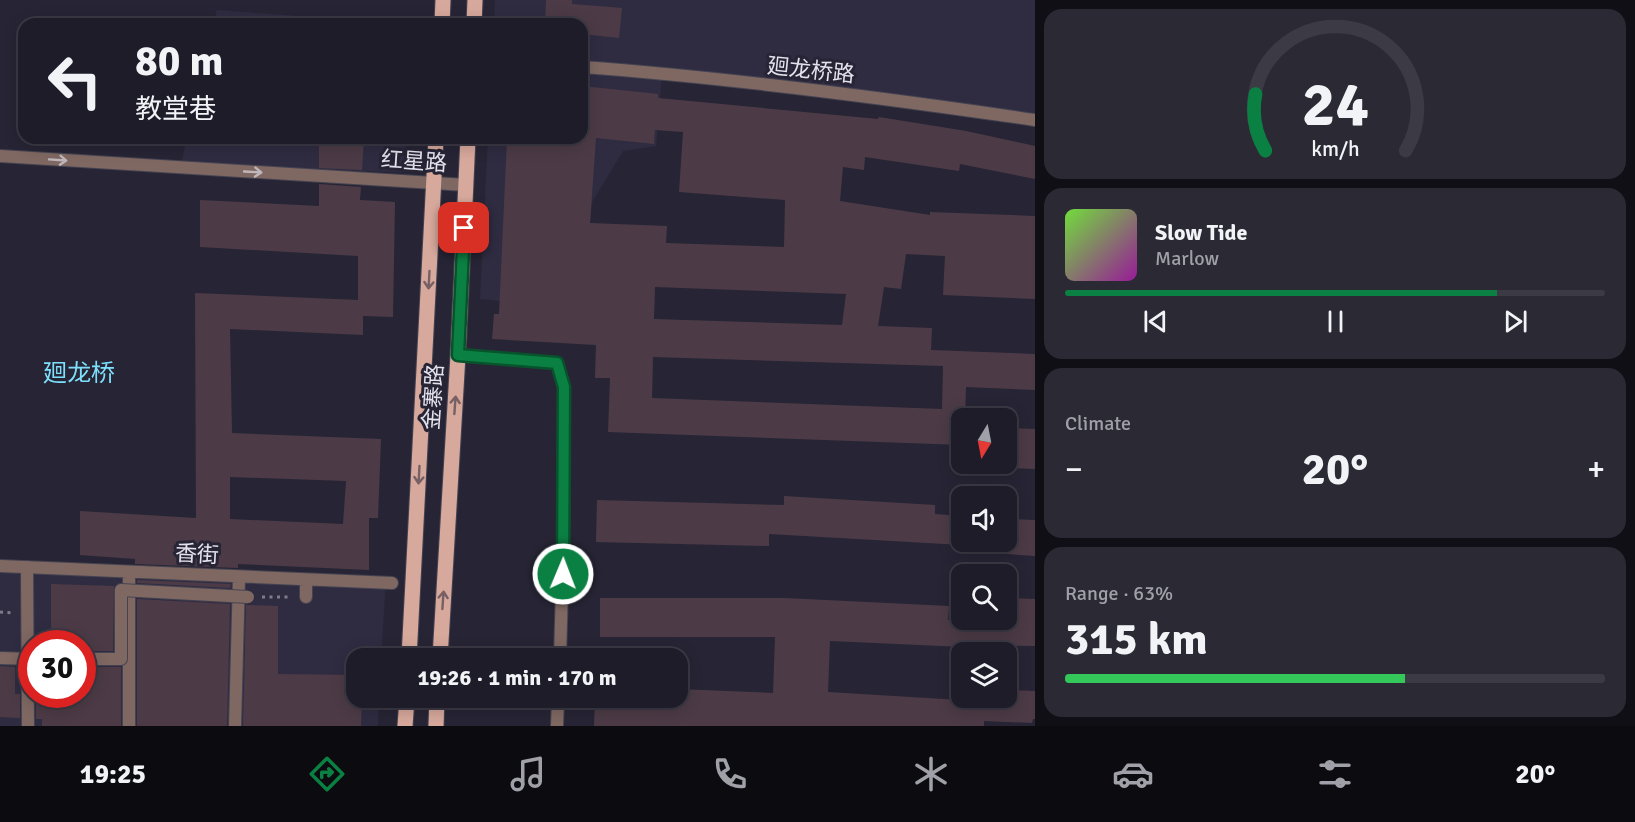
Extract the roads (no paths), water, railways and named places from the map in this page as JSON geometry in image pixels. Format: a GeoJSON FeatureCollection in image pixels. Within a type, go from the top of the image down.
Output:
{"type":"FeatureCollection","features":[{"type":"Feature","properties":{"kind":"main road"},"geometry":{"type":"LineString","coordinates":[[442,18],[443,0]]}},
{"type":"Feature","properties":{"kind":"main road"},"geometry":{"type":"LineString","coordinates":[[474,18],[475,0]]}},
{"type":"Feature","properties":{"kind":"main road","name":"金寨路"},"geometry":{"type":"LineString","coordinates":[[410,648],[436,144]]}},
{"type":"Feature","properties":{"kind":"main road","name":"金寨路"},"geometry":{"type":"LineString","coordinates":[[441,648],[468,144]]}},
{"type":"Feature","properties":{"kind":"main road"},"geometry":{"type":"LineString","coordinates":[[405,726],[406,708]]}},
{"type":"Feature","properties":{"kind":"main road"},"geometry":{"type":"LineString","coordinates":[[435,726],[436,708]]}},
{"type":"Feature","properties":{"kind":"street","name":"廻龙桥路"},"geometry":{"type":"LineString","coordinates":[[588,68],[638,71],[907,102],[1035,120]]}},
{"type":"Feature","properties":{"kind":"street","name":"红星路"},"geometry":{"type":"LineString","coordinates":[[0,156],[466,185]]}},
{"type":"Feature","properties":{"kind":"street"},"geometry":{"type":"LineString","coordinates":[[458,355],[557,363],[564,387],[560,648]]}},
{"type":"Feature","properties":{"kind":"street","name":"香街"},"geometry":{"type":"LineString","coordinates":[[0,566],[392,583]]}},
{"type":"Feature","properties":{"kind":"street"},"geometry":{"type":"LineString","coordinates":[[27,567],[21,612],[28,726]]}},
{"type":"Feature","properties":{"kind":"street"},"geometry":{"type":"LineString","coordinates":[[129,572],[129,726]]}},
{"type":"Feature","properties":{"kind":"street"},"geometry":{"type":"LineString","coordinates":[[235,726],[239,578]]}},
{"type":"Feature","properties":{"kind":"street"},"geometry":{"type":"LineString","coordinates":[[306,580],[306,597]]}},
{"type":"Feature","properties":{"kind":"street"},"geometry":{"type":"LineString","coordinates":[[96,659],[121,659],[121,590],[248,597]]}},
{"type":"Feature","properties":{"kind":"street"},"geometry":{"type":"LineString","coordinates":[[0,658],[18,659]]}},
{"type":"Feature","properties":{"kind":"street"},"geometry":{"type":"LineString","coordinates":[[558,708],[558,726]]}},
{"type":"Feature","properties":{"kind":"district","name":"廻龙桥"},"geometry":{"type":"Point","coordinates":[79,373]}}]}
